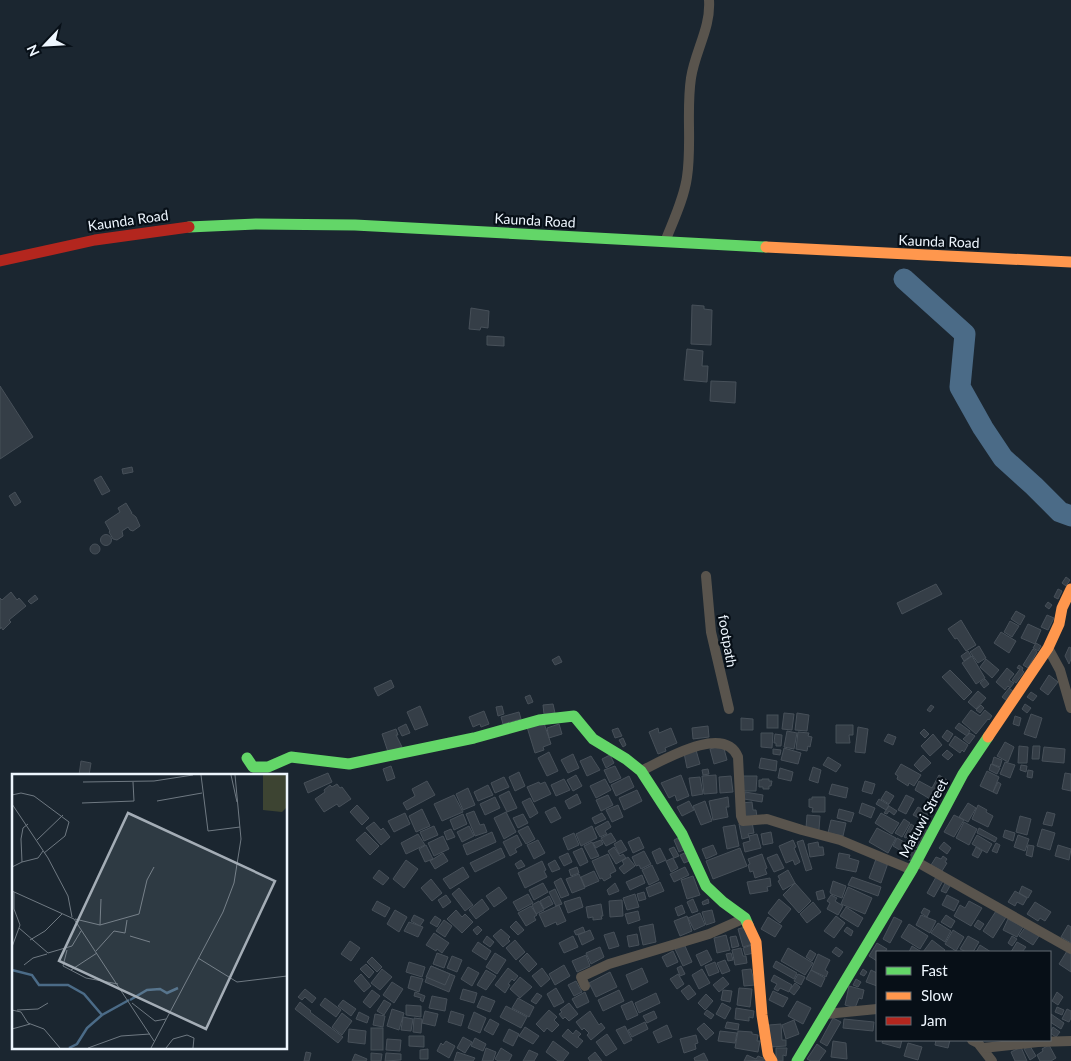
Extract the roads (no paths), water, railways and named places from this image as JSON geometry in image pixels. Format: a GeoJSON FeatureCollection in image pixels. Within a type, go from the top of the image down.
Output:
{"type":"FeatureCollection","features":[{"type":"Feature","properties":{"kind":"street"},"geometry":{"type":"LineString","coordinates":[[665,242],[687,178],[689,91],[694,64],[706,31],[709,16],[709,0]]}},
{"type":"Feature","properties":{"kind":"street","name":"Kaunda Road"},"geometry":{"type":"LineString","coordinates":[[0,261],[44,250],[122,235],[184,228],[254,224],[326,225],[1071,262]]}},
{"type":"Feature","properties":{"kind":"street","name":"footpath"},"geometry":{"type":"LineString","coordinates":[[706,576],[711,632],[729,709]]}},
{"type":"Feature","properties":{"kind":"street","name":"Matuwi Street"},"geometry":{"type":"LineString","coordinates":[[797,1061],[915,866],[963,774],[1048,648],[1059,624],[1062,608],[1071,589]]}},
{"type":"Feature","properties":{"kind":"street"},"geometry":{"type":"LineString","coordinates":[[1048,648],[1060,670],[1071,708]]}},
{"type":"Feature","properties":{"kind":"street"},"geometry":{"type":"LineString","coordinates":[[246,758],[253,767],[268,767],[291,757],[349,764],[474,738],[540,720],[574,716],[594,739],[641,771],[682,834],[706,886],[723,902],[746,918],[756,942],[762,1015],[768,1054],[772,1061]]}},
{"type":"Feature","properties":{"kind":"street"},"geometry":{"type":"LineString","coordinates":[[641,771],[684,750],[708,743],[731,746],[736,750],[738,757],[742,821],[767,819],[840,840],[915,866],[1071,950]]}},
{"type":"Feature","properties":{"kind":"street"},"geometry":{"type":"LineString","coordinates":[[585,986],[581,977],[609,964],[709,934],[746,918]]}},
{"type":"Feature","properties":{"kind":"street"},"geometry":{"type":"LineString","coordinates":[[826,1014],[876,1010]]}},
{"type":"Feature","properties":{"kind":"street"},"geometry":{"type":"LineString","coordinates":[[973,1041],[983,1048],[992,1061]]}},
{"type":"Feature","properties":{"kind":"street"},"geometry":{"type":"LineString","coordinates":[[983,1048],[1038,1042],[1071,1041]]}},
{"type":"Feature","properties":{"kind":"waterway"},"geometry":{"type":"LineString","coordinates":[[904,279],[965,334],[960,387],[983,428],[1003,458],[1060,512],[1071,516]]}}]}
